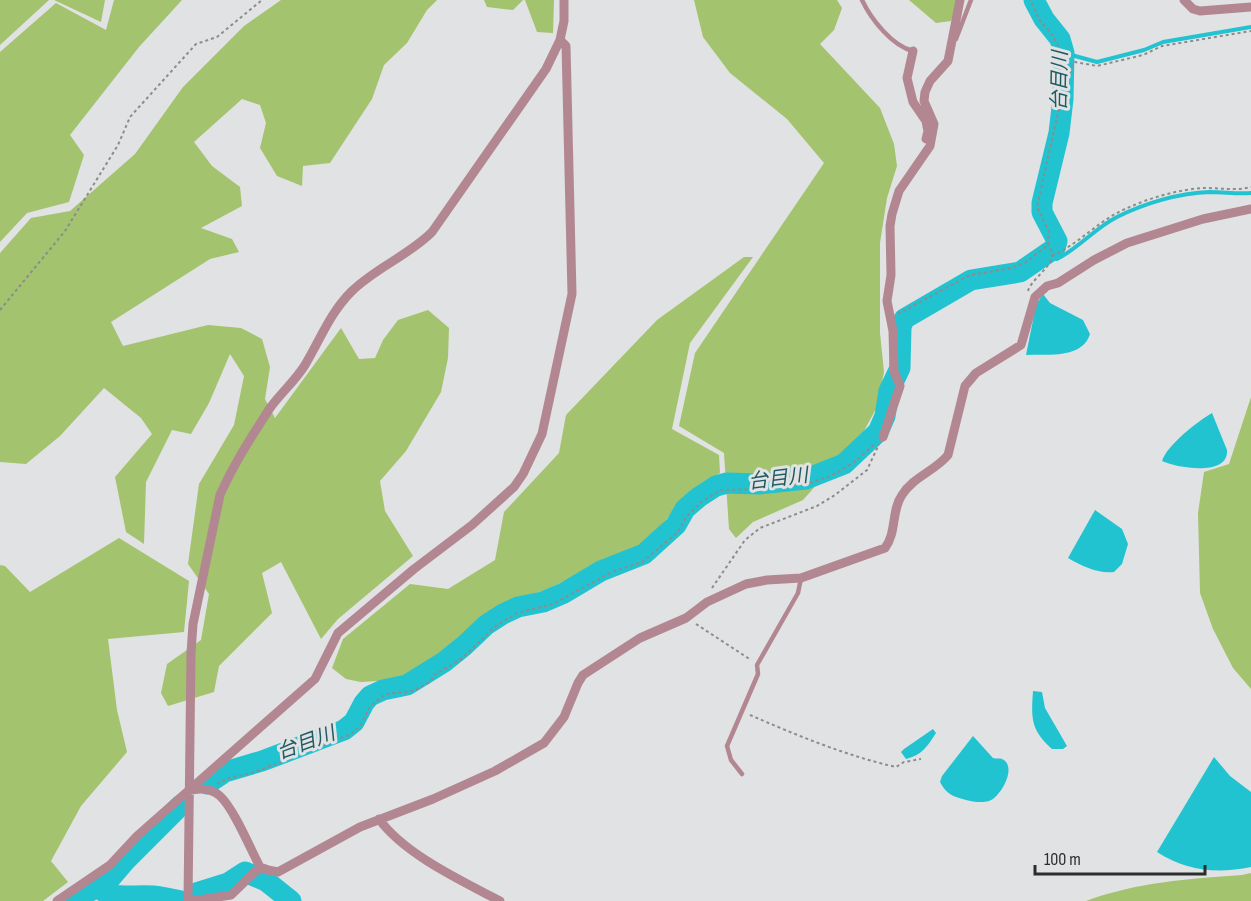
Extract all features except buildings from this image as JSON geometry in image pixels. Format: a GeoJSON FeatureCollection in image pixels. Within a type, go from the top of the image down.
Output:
{"type":"FeatureCollection","features":[{"type":"Feature","properties":{"kind":"street"},"geometry":{"type":"LineString","coordinates":[[564,0],[564,21],[560,40],[538,81],[437,225],[421,242],[370,276],[336,309],[304,366],[271,407],[227,479],[220,495],[193,624],[188,791],[190,901],[231,895],[256,871],[278,872],[292,866],[360,827],[434,799],[495,771],[544,743],[564,717],[583,675],[640,638],[686,618],[707,602],[746,585],[768,580],[801,578],[885,548],[895,524],[900,498],[911,483],[948,455],[964,387],[976,373],[1021,345],[1032,305],[1040,291],[1127,243],[1203,219],[1251,209]]}},
{"type":"Feature","properties":{"kind":"street"},"geometry":{"type":"LineString","coordinates":[[883,437],[900,386],[894,371],[893,331],[887,302],[891,275],[890,226],[892,214],[899,191],[930,146],[934,124],[924,101],[925,92],[930,81],[948,61],[960,0]]}},
{"type":"Feature","properties":{"kind":"street"},"geometry":{"type":"LineString","coordinates":[[1184,0],[1193,9],[1200,11],[1251,7]]}},
{"type":"Feature","properties":{"kind":"street"},"geometry":{"type":"LineString","coordinates":[[57,901],[110,865],[137,836],[315,679],[338,633],[414,569],[472,525],[514,487],[524,474],[542,434],[572,294],[566,46],[560,40]]}},
{"type":"Feature","properties":{"kind":"street"},"geometry":{"type":"LineString","coordinates":[[914,51],[907,78],[913,102],[926,122],[928,131],[922,159]]}},
{"type":"Feature","properties":{"kind":"street"},"geometry":{"type":"LineString","coordinates":[[188,791],[199,788],[206,790],[218,794],[227,804],[256,871]]}},
{"type":"Feature","properties":{"kind":"street"},"geometry":{"type":"LineString","coordinates":[[379,819],[386,830],[433,865],[500,901]]}},
{"type":"Feature","properties":{"kind":"lane"},"geometry":{"type":"LineString","coordinates":[[862,0],[867,10],[890,36],[902,47],[914,51]]}},
{"type":"Feature","properties":{"kind":"lane"},"geometry":{"type":"LineString","coordinates":[[948,61],[971,0]]}},
{"type":"Feature","properties":{"kind":"lane"},"geometry":{"type":"LineString","coordinates":[[742,774],[731,760],[727,746],[758,674],[757,665],[798,594],[801,578]]}},
{"type":"Feature","properties":{"kind":"path"},"geometry":{"type":"LineString","coordinates":[[0,310],[65,231],[118,145],[130,117],[196,44],[217,37],[262,0]]}},
{"type":"Feature","properties":{"kind":"path"},"geometry":{"type":"LineString","coordinates":[[1030,0],[1040,21],[1051,33],[1059,47],[1062,104]]}},
{"type":"Feature","properties":{"kind":"path"},"geometry":{"type":"LineString","coordinates":[[1251,31],[1162,46],[1143,55],[1097,66],[1075,62],[1072,64],[1068,79],[1068,93],[1062,104],[1037,207],[1049,232],[1048,245],[1051,248],[1052,257],[1076,243],[1111,216],[1127,208],[1181,191],[1251,187]]}},
{"type":"Feature","properties":{"kind":"path"},"geometry":{"type":"LineString","coordinates":[[890,319],[970,275],[1012,268],[1026,262],[1048,245]]}},
{"type":"Feature","properties":{"kind":"path"},"geometry":{"type":"LineString","coordinates":[[707,602],[711,590],[745,540],[760,528],[817,506],[835,495],[867,470],[883,437]]}},
{"type":"Feature","properties":{"kind":"path"},"geometry":{"type":"LineString","coordinates":[[206,790],[229,778],[255,772],[351,734],[361,725],[369,708],[375,702],[386,694],[413,691],[430,682],[434,675],[460,660],[483,637],[517,613],[553,604],[612,572],[642,562],[678,532],[686,517],[701,502],[721,490],[761,489],[806,484],[831,476],[853,463],[883,437]]}},
{"type":"Feature","properties":{"kind":"path"},"geometry":{"type":"LineString","coordinates":[[686,618],[757,665]]}},
{"type":"Feature","properties":{"kind":"path"},"geometry":{"type":"LineString","coordinates":[[742,712],[875,763],[896,767],[904,762],[921,759]]}},
{"type":"Feature","properties":{"kind":"green space"},"geometry":{"type":"Polygon","coordinates":[[[0,0],[49,0],[0,45],[0,0]]]}},
{"type":"Feature","properties":{"kind":"green space"},"geometry":{"type":"Polygon","coordinates":[[[54,0],[105,0],[101,22],[54,0]]]}},
{"type":"Feature","properties":{"kind":"green space"},"geometry":{"type":"Polygon","coordinates":[[[114,0],[182,0],[139,47],[70,135],[84,155],[69,202],[27,213],[0,242],[0,52],[56,3],[106,30],[114,0]]]}},
{"type":"Feature","properties":{"kind":"green space"},"geometry":{"type":"Polygon","coordinates":[[[281,0],[437,0],[427,10],[407,43],[384,65],[372,99],[330,163],[303,166],[302,186],[277,176],[260,148],[266,123],[260,105],[242,99],[194,142],[212,166],[240,187],[242,206],[201,228],[232,239],[239,252],[210,259],[111,322],[123,346],[208,325],[241,328],[262,339],[270,367],[265,399],[275,418],[341,328],[359,359],[375,358],[383,340],[398,320],[428,310],[449,328],[448,358],[441,392],[406,451],[380,481],[385,511],[413,556],[338,619],[321,639],[281,562],[262,573],[272,613],[219,666],[214,692],[168,706],[161,693],[167,664],[201,640],[209,594],[188,564],[199,484],[234,425],[244,376],[230,354],[209,403],[191,434],[172,430],[146,482],[144,544],[126,532],[115,477],[152,434],[141,418],[104,388],[60,436],[26,464],[0,462],[0,253],[31,218],[70,211],[135,154],[183,87],[244,26],[281,0]]]}},
{"type":"Feature","properties":{"kind":"green space"},"geometry":{"type":"Polygon","coordinates":[[[484,0],[523,0],[513,10],[487,7],[484,0]]]}},
{"type":"Feature","properties":{"kind":"green space"},"geometry":{"type":"Polygon","coordinates":[[[525,0],[554,0],[553,33],[537,32],[525,0]]]}},
{"type":"Feature","properties":{"kind":"green space"},"geometry":{"type":"Polygon","coordinates":[[[694,0],[837,0],[842,8],[834,30],[820,44],[880,108],[894,144],[897,166],[887,198],[880,243],[880,333],[884,372],[877,407],[864,431],[803,500],[753,522],[736,538],[729,529],[724,453],[679,426],[695,353],[824,163],[787,119],[730,73],[703,37],[694,0]]]}},
{"type":"Feature","properties":{"kind":"green space"},"geometry":{"type":"Polygon","coordinates":[[[909,0],[956,0],[957,7],[951,21],[936,23],[909,0]]]}},
{"type":"Feature","properties":{"kind":"green space"},"geometry":{"type":"Polygon","coordinates":[[[744,257],[753,257],[690,343],[672,429],[719,455],[720,473],[692,491],[644,544],[545,590],[494,608],[422,667],[394,680],[361,682],[346,679],[332,668],[343,639],[410,584],[448,589],[495,560],[504,512],[559,453],[566,415],[657,320],[744,257]]]}},
{"type":"Feature","properties":{"kind":"green space"},"geometry":{"type":"Polygon","coordinates":[[[1251,397],[1251,689],[1233,668],[1213,629],[1200,593],[1198,513],[1204,472],[1229,464],[1251,397]]]}},
{"type":"Feature","properties":{"kind":"green space"},"geometry":{"type":"Polygon","coordinates":[[[119,538],[189,581],[184,632],[108,639],[117,710],[127,752],[81,806],[51,861],[68,882],[43,901],[0,901],[0,565],[5,566],[30,592],[119,538]]]}},
{"type":"Feature","properties":{"kind":"green space"},"geometry":{"type":"Polygon","coordinates":[[[1251,873],[1251,901],[1086,901],[1144,885],[1251,873]]]}},
{"type":"Feature","properties":{"kind":"water"},"geometry":{"type":"Polygon","coordinates":[[[1043,294],[1050,303],[1083,320],[1090,334],[1080,348],[1064,354],[1026,355],[1036,305],[1043,294]]]}},
{"type":"Feature","properties":{"kind":"water"},"geometry":{"type":"Polygon","coordinates":[[[1212,413],[1227,450],[1225,459],[1220,464],[1190,468],[1162,461],[1176,441],[1191,427],[1212,413]]]}},
{"type":"Feature","properties":{"kind":"water"},"geometry":{"type":"Polygon","coordinates":[[[1095,510],[1122,529],[1128,544],[1122,564],[1114,572],[1096,571],[1068,558],[1095,510]]]}},
{"type":"Feature","properties":{"kind":"water"},"geometry":{"type":"Polygon","coordinates":[[[1033,691],[1042,692],[1045,708],[1067,746],[1063,749],[1052,749],[1036,730],[1032,709],[1033,691]]]}},
{"type":"Feature","properties":{"kind":"water"},"geometry":{"type":"Polygon","coordinates":[[[933,729],[936,733],[927,746],[920,753],[906,759],[901,752],[933,729]]]}},
{"type":"Feature","properties":{"kind":"water"},"geometry":{"type":"Polygon","coordinates":[[[973,736],[993,758],[1002,759],[1007,763],[1008,768],[1003,788],[994,798],[986,802],[954,796],[940,782],[942,776],[973,736]]]}},
{"type":"Feature","properties":{"kind":"water"},"geometry":{"type":"Polygon","coordinates":[[[1214,757],[1230,776],[1251,792],[1251,867],[1226,870],[1202,869],[1179,863],[1157,852],[1214,757]]]}},
{"type":"Feature","properties":{"kind":"waterway","name":"台目川"},"geometry":{"type":"LineString","coordinates":[[207,784],[225,772],[262,761],[344,730],[354,722],[370,696],[383,690],[407,685],[444,662],[486,625],[503,614],[518,607],[543,602],[564,593],[601,571],[644,554],[676,525],[685,509],[716,486],[727,483],[758,484],[806,479],[844,464],[878,432],[885,416],[889,391],[900,368],[901,327],[904,319],[971,280],[1020,272],[1055,248],[1057,241],[1042,212],[1042,203],[1059,133],[1063,99],[1064,53],[1060,39],[1044,19],[1034,0]]}},
{"type":"Feature","properties":{"kind":"waterway"},"geometry":{"type":"LineString","coordinates":[[1064,53],[1097,62],[1144,50],[1163,42],[1251,27]]}},
{"type":"Feature","properties":{"kind":"waterway"},"geometry":{"type":"LineString","coordinates":[[1044,256],[1057,259],[1109,222],[1151,203],[1198,193],[1251,193]]}},
{"type":"Feature","properties":{"kind":"waterway","name":"台目川"},"geometry":{"type":"LineString","coordinates":[[73,901],[109,880],[181,805]]}},
{"type":"Feature","properties":{"kind":"waterway"},"geometry":{"type":"LineString","coordinates":[[196,893],[228,883],[245,872],[266,881],[291,901]]}},
{"type":"Feature","properties":{"kind":"waterway"},"geometry":{"type":"LineString","coordinates":[[99,888],[117,896],[153,896],[181,901]]}}]}
